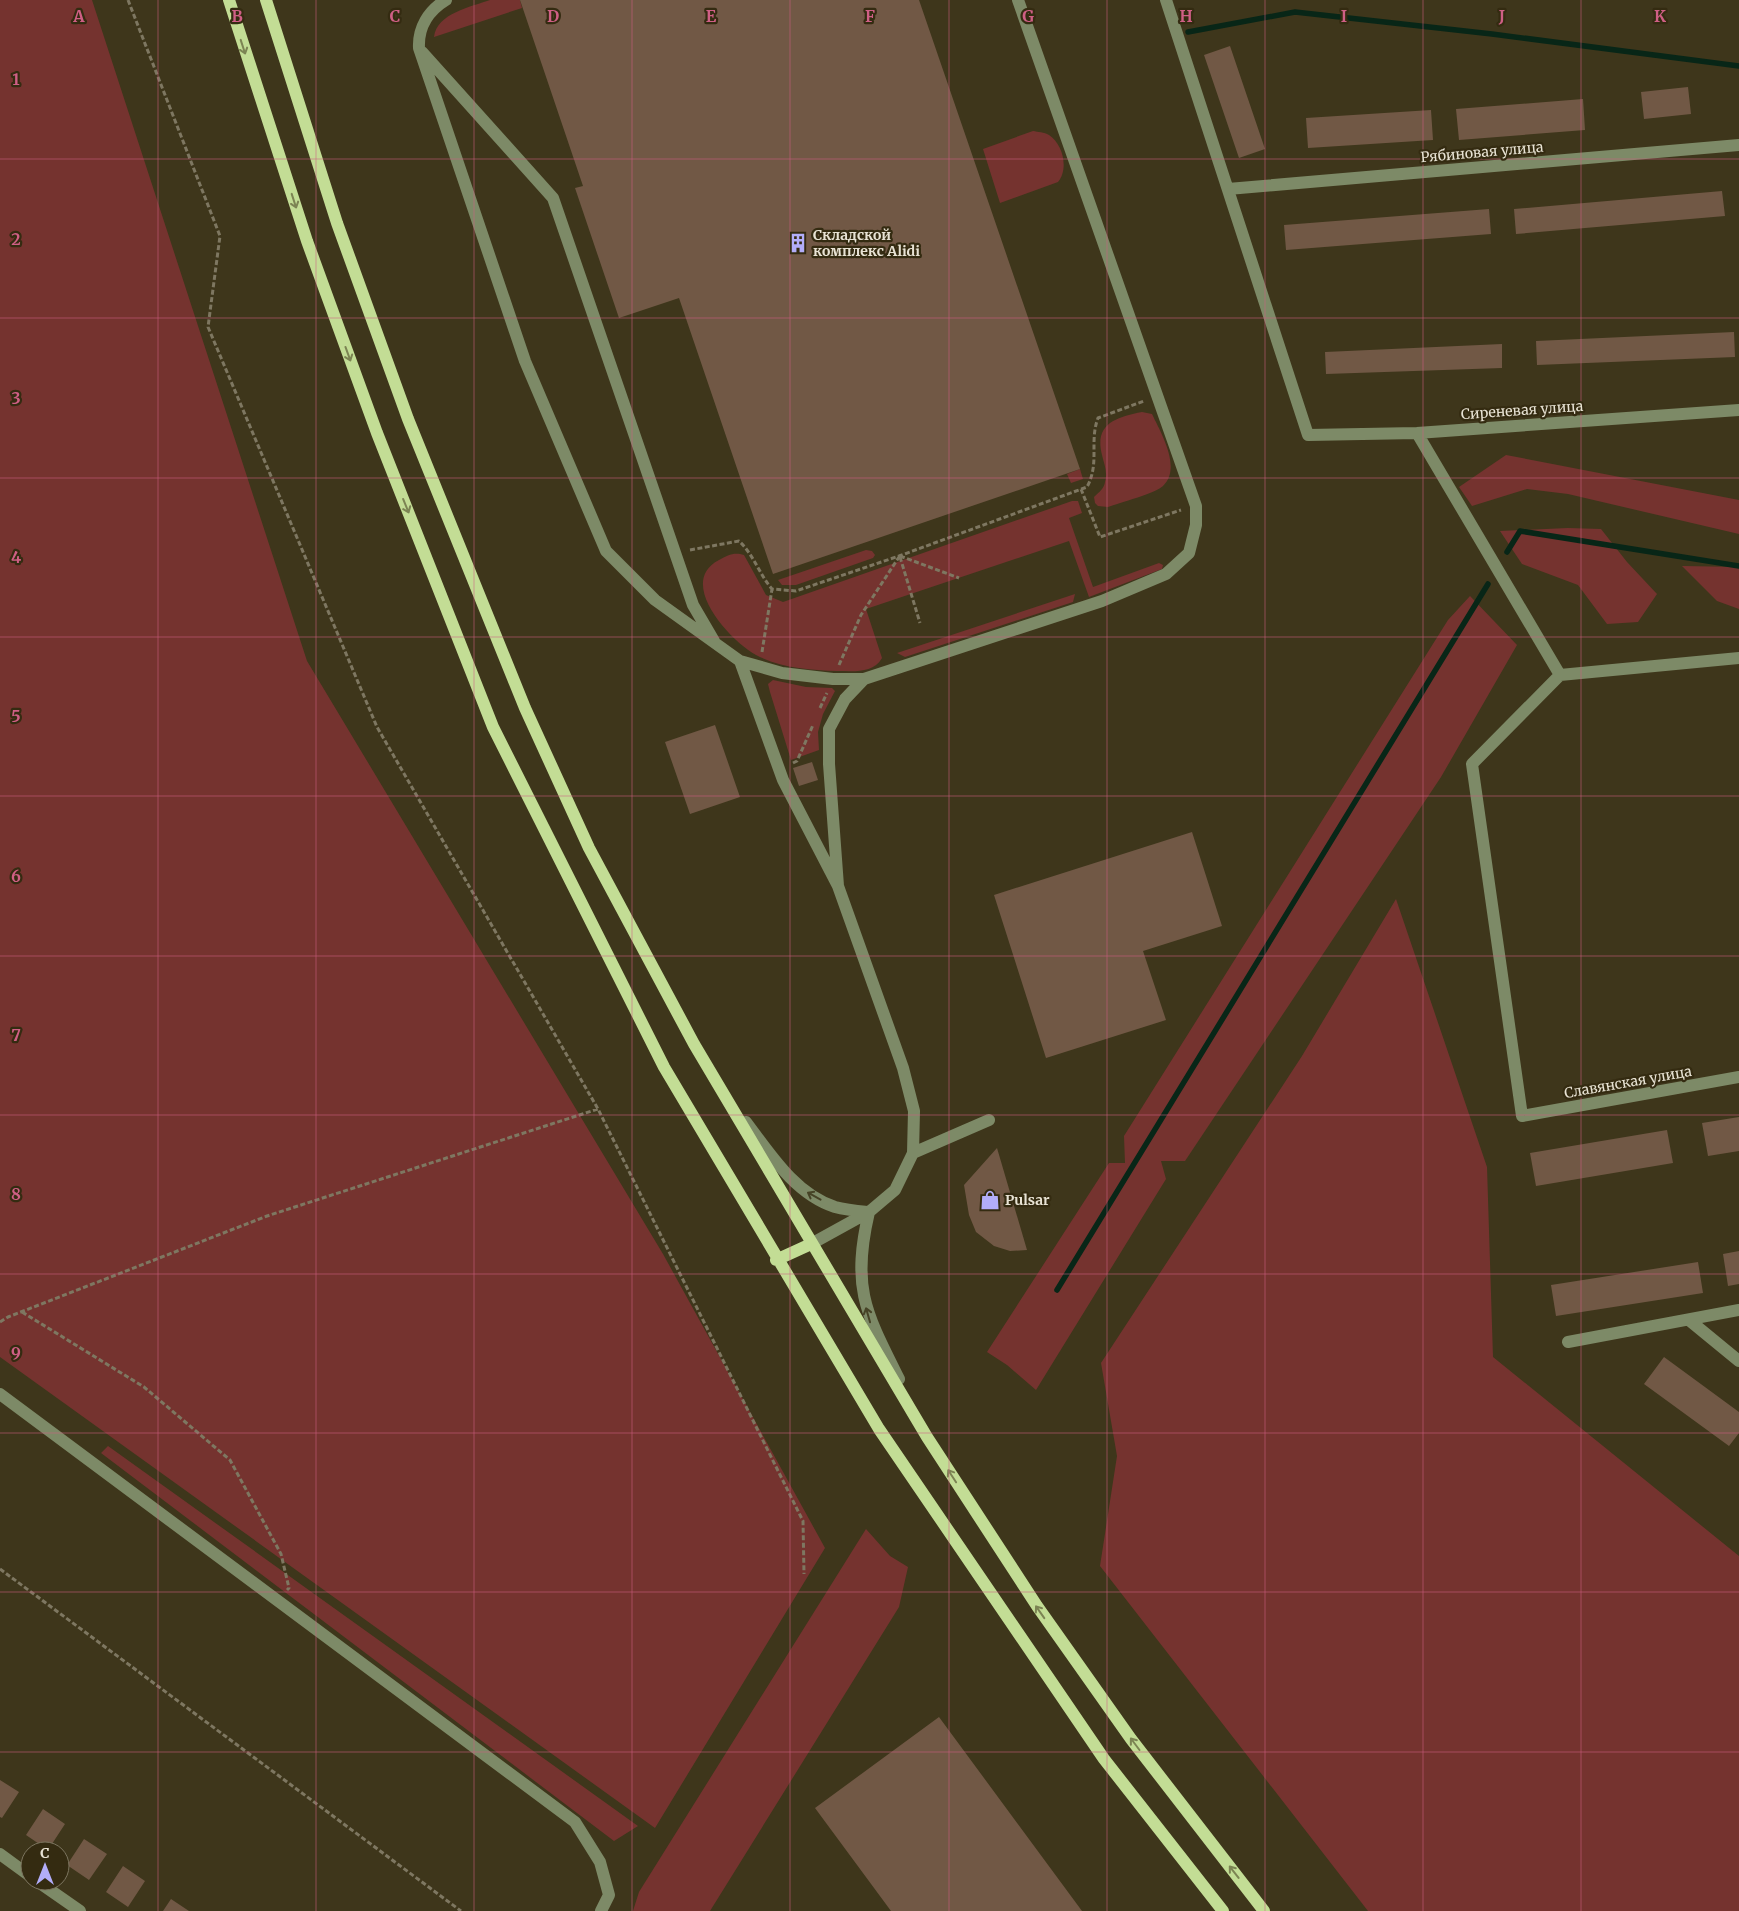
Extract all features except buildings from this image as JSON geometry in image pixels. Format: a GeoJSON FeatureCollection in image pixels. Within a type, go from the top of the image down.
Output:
{"type":"FeatureCollection","features":[{"type":"Feature","properties":{"kind":"main road"},"geometry":{"type":"LineString","coordinates":[[229,0],[306,241],[377,432],[493,727],[664,1067],[776,1260],[879,1430],[1099,1750],[1223,1911]]}},
{"type":"Feature","properties":{"kind":"main road"},"geometry":{"type":"LineString","coordinates":[[266,0],[337,223],[408,419],[522,699],[589,848],[718,1085],[927,1437],[1020,1582],[1108,1707],[1264,1911]]}},
{"type":"Feature","properties":{"kind":"main road"},"geometry":{"type":"LineString","coordinates":[[776,1260],[811,1244]]}},
{"type":"Feature","properties":{"kind":"street"},"geometry":{"type":"LineString","coordinates":[[446,0],[424,20],[418,35],[419,48],[525,361],[606,551],[655,600],[740,661],[782,673],[833,679],[864,679],[1086,606],[1166,574],[1189,553],[1196,525],[1196,506],[1018,0]]}},
{"type":"Feature","properties":{"kind":"street"},"geometry":{"type":"LineString","coordinates":[[1166,0],[1228,189]]}},
{"type":"Feature","properties":{"kind":"street"},"geometry":{"type":"LineString","coordinates":[[419,48],[553,198],[693,605],[717,645]]}},
{"type":"Feature","properties":{"kind":"street","name":"Рябиновая улица"},"geometry":{"type":"LineString","coordinates":[[1228,189],[1739,145]]}},
{"type":"Feature","properties":{"kind":"street","name":"Сиреневая улица"},"geometry":{"type":"LineString","coordinates":[[1228,189],[1308,435],[1417,432],[1739,410]]}},
{"type":"Feature","properties":{"kind":"street"},"geometry":{"type":"LineString","coordinates":[[1417,432],[1560,675],[1739,658]]}},
{"type":"Feature","properties":{"kind":"street"},"geometry":{"type":"LineString","coordinates":[[740,661],[783,780],[838,886],[903,1068],[914,1110],[913,1153],[894,1190],[869,1212],[811,1244]]}},
{"type":"Feature","properties":{"kind":"street","name":"Славянская улица"},"geometry":{"type":"LineString","coordinates":[[1560,675],[1472,764],[1522,1116],[1739,1077]]}},
{"type":"Feature","properties":{"kind":"street"},"geometry":{"type":"LineString","coordinates":[[838,886],[829,764],[829,729],[845,699],[864,679]]}},
{"type":"Feature","properties":{"kind":"street"},"geometry":{"type":"LineString","coordinates":[[718,1085],[774,1160],[802,1189],[834,1206],[869,1212]]}},
{"type":"Feature","properties":{"kind":"street"},"geometry":{"type":"LineString","coordinates":[[913,1153],[989,1120]]}},
{"type":"Feature","properties":{"kind":"street"},"geometry":{"type":"LineString","coordinates":[[869,1212],[860,1266],[863,1296],[870,1321],[927,1437]]}},
{"type":"Feature","properties":{"kind":"street"},"geometry":{"type":"LineString","coordinates":[[1568,1342],[1739,1310]]}},
{"type":"Feature","properties":{"kind":"street"},"geometry":{"type":"LineString","coordinates":[[1689,1320],[1739,1361]]}},
{"type":"Feature","properties":{"kind":"street"},"geometry":{"type":"LineString","coordinates":[[0,1394],[575,1822],[600,1862],[609,1895],[602,1911]]}},
{"type":"Feature","properties":{"kind":"street"},"geometry":{"type":"LineString","coordinates":[[0,1854],[20,1869]]}},
{"type":"Feature","properties":{"kind":"street"},"geometry":{"type":"LineString","coordinates":[[52,1891],[80,1911]]}},
{"type":"Feature","properties":{"kind":"path"},"geometry":{"type":"LineString","coordinates":[[128,0],[220,236],[208,327],[369,709],[377,727],[598,1109],[803,1521],[804,1574]]}},
{"type":"Feature","properties":{"kind":"path"},"geometry":{"type":"LineString","coordinates":[[674,553],[739,541],[751,552],[763,579],[772,588],[796,591],[900,556],[1088,487],[1094,474],[1093,432],[1098,418],[1158,395]]}},
{"type":"Feature","properties":{"kind":"path"},"geometry":{"type":"LineString","coordinates":[[1082,489],[1100,537],[1196,506]]}},
{"type":"Feature","properties":{"kind":"path"},"geometry":{"type":"LineString","coordinates":[[900,556],[959,578]]}},
{"type":"Feature","properties":{"kind":"path"},"geometry":{"type":"LineString","coordinates":[[900,556],[920,622]]}},
{"type":"Feature","properties":{"kind":"path"},"geometry":{"type":"LineString","coordinates":[[760,667],[772,588]]}},
{"type":"Feature","properties":{"kind":"path"},"geometry":{"type":"LineString","coordinates":[[0,1322],[21,1312],[267,1216],[598,1109]]}},
{"type":"Feature","properties":{"kind":"path"},"geometry":{"type":"LineString","coordinates":[[21,1312],[144,1387],[230,1460],[281,1554],[289,1588],[276,1600]]}},
{"type":"Feature","properties":{"kind":"path"},"geometry":{"type":"LineString","coordinates":[[0,1569],[461,1911]]}},
{"type":"Feature","properties":{"kind":"shaded area"},"geometry":{"type":"Polygon","coordinates":[[[0,0],[92,0],[307,661],[663,1254],[825,1548],[655,1828],[0,1357],[0,0]]]}},
{"type":"Feature","properties":{"kind":"shaded area"},"geometry":{"type":"Polygon","coordinates":[[[490,0],[520,0],[522,8],[434,37],[436,29],[448,17],[465,8],[490,0]]]}},
{"type":"Feature","properties":{"kind":"shaded area"},"geometry":{"type":"Polygon","coordinates":[[[1033,131],[1049,135],[1058,144],[1064,164],[1061,177],[1058,182],[1000,203],[983,149],[1033,131]]]}},
{"type":"Feature","properties":{"kind":"shaded area"},"geometry":{"type":"Polygon","coordinates":[[[1142,412],[1152,414],[1168,450],[1171,470],[1168,479],[1159,489],[1145,495],[1108,507],[1098,506],[1095,503],[1094,497],[1102,489],[1106,478],[1100,444],[1104,429],[1124,416],[1142,412]]]}},
{"type":"Feature","properties":{"kind":"shaded area"},"geometry":{"type":"Polygon","coordinates":[[[1506,455],[1739,500],[1739,534],[1568,494],[1527,489],[1472,506],[1459,487],[1506,455]]]}},
{"type":"Feature","properties":{"kind":"shaded area"},"geometry":{"type":"Polygon","coordinates":[[[1080,469],[1083,479],[1071,483],[1067,474],[1080,469]]]}},
{"type":"Feature","properties":{"kind":"shaded area"},"geometry":{"type":"Polygon","coordinates":[[[1072,501],[1078,501],[1082,513],[1069,518],[1093,587],[1159,563],[1163,565],[1162,569],[1089,597],[1069,541],[866,609],[882,658],[873,667],[856,671],[795,668],[775,663],[756,655],[745,648],[722,625],[705,596],[703,582],[707,570],[719,560],[731,554],[744,555],[766,595],[783,602],[1072,501]]]}},
{"type":"Feature","properties":{"kind":"shaded area"},"geometry":{"type":"Polygon","coordinates":[[[1568,528],[1601,529],[1627,562],[1657,594],[1638,622],[1607,624],[1578,585],[1522,564],[1500,531],[1568,528]]]}},
{"type":"Feature","properties":{"kind":"shaded area"},"geometry":{"type":"Polygon","coordinates":[[[866,550],[872,551],[875,555],[873,558],[796,585],[782,585],[778,580],[866,550]]]}},
{"type":"Feature","properties":{"kind":"shaded area"},"geometry":{"type":"Polygon","coordinates":[[[1682,566],[1739,567],[1739,609],[1717,601],[1682,566]]]}},
{"type":"Feature","properties":{"kind":"shaded area"},"geometry":{"type":"Polygon","coordinates":[[[1075,594],[1073,602],[905,657],[897,653],[1075,594]]]}},
{"type":"Feature","properties":{"kind":"shaded area"},"geometry":{"type":"Polygon","coordinates":[[[1470,596],[1517,645],[1441,777],[1185,1161],[1161,1161],[1166,1179],[1036,1390],[1007,1365],[987,1352],[1109,1163],[1125,1163],[1124,1136],[1448,620],[1470,596]]]}},
{"type":"Feature","properties":{"kind":"shaded area"},"geometry":{"type":"Polygon","coordinates":[[[773,680],[806,687],[832,688],[835,691],[823,714],[818,732],[819,750],[791,760],[768,684],[773,680]]]}},
{"type":"Feature","properties":{"kind":"shaded area"},"geometry":{"type":"Polygon","coordinates":[[[1396,899],[1487,1167],[1493,1357],[1739,1556],[1739,1911],[1368,1911],[1100,1566],[1117,1456],[1101,1363],[1302,1056],[1396,899]]]}},
{"type":"Feature","properties":{"kind":"shaded area"},"geometry":{"type":"Polygon","coordinates":[[[108,1446],[638,1826],[614,1841],[101,1453],[108,1446]]]}},
{"type":"Feature","properties":{"kind":"shaded area"},"geometry":{"type":"Polygon","coordinates":[[[866,1529],[890,1556],[908,1567],[899,1607],[710,1911],[633,1911],[639,1892],[866,1529]]]}},
{"type":"Feature","properties":{"kind":"waterway"},"geometry":{"type":"LineString","coordinates":[[1188,32],[1295,12],[1492,34],[1739,66]]}},
{"type":"Feature","properties":{"kind":"waterway"},"geometry":{"type":"LineString","coordinates":[[1507,552],[1520,531],[1739,566]]}},
{"type":"Feature","properties":{"kind":"waterway"},"geometry":{"type":"LineString","coordinates":[[1057,1290],[1488,584]]}},
{"type":"Feature","properties":{"kind":"place","name":"Складской комплекс Alidi"},"geometry":{"type":"Point","coordinates":[798,243]}},
{"type":"Feature","properties":{"kind":"place","name":"Pulsar"},"geometry":{"type":"Point","coordinates":[990,1200]}}]}
